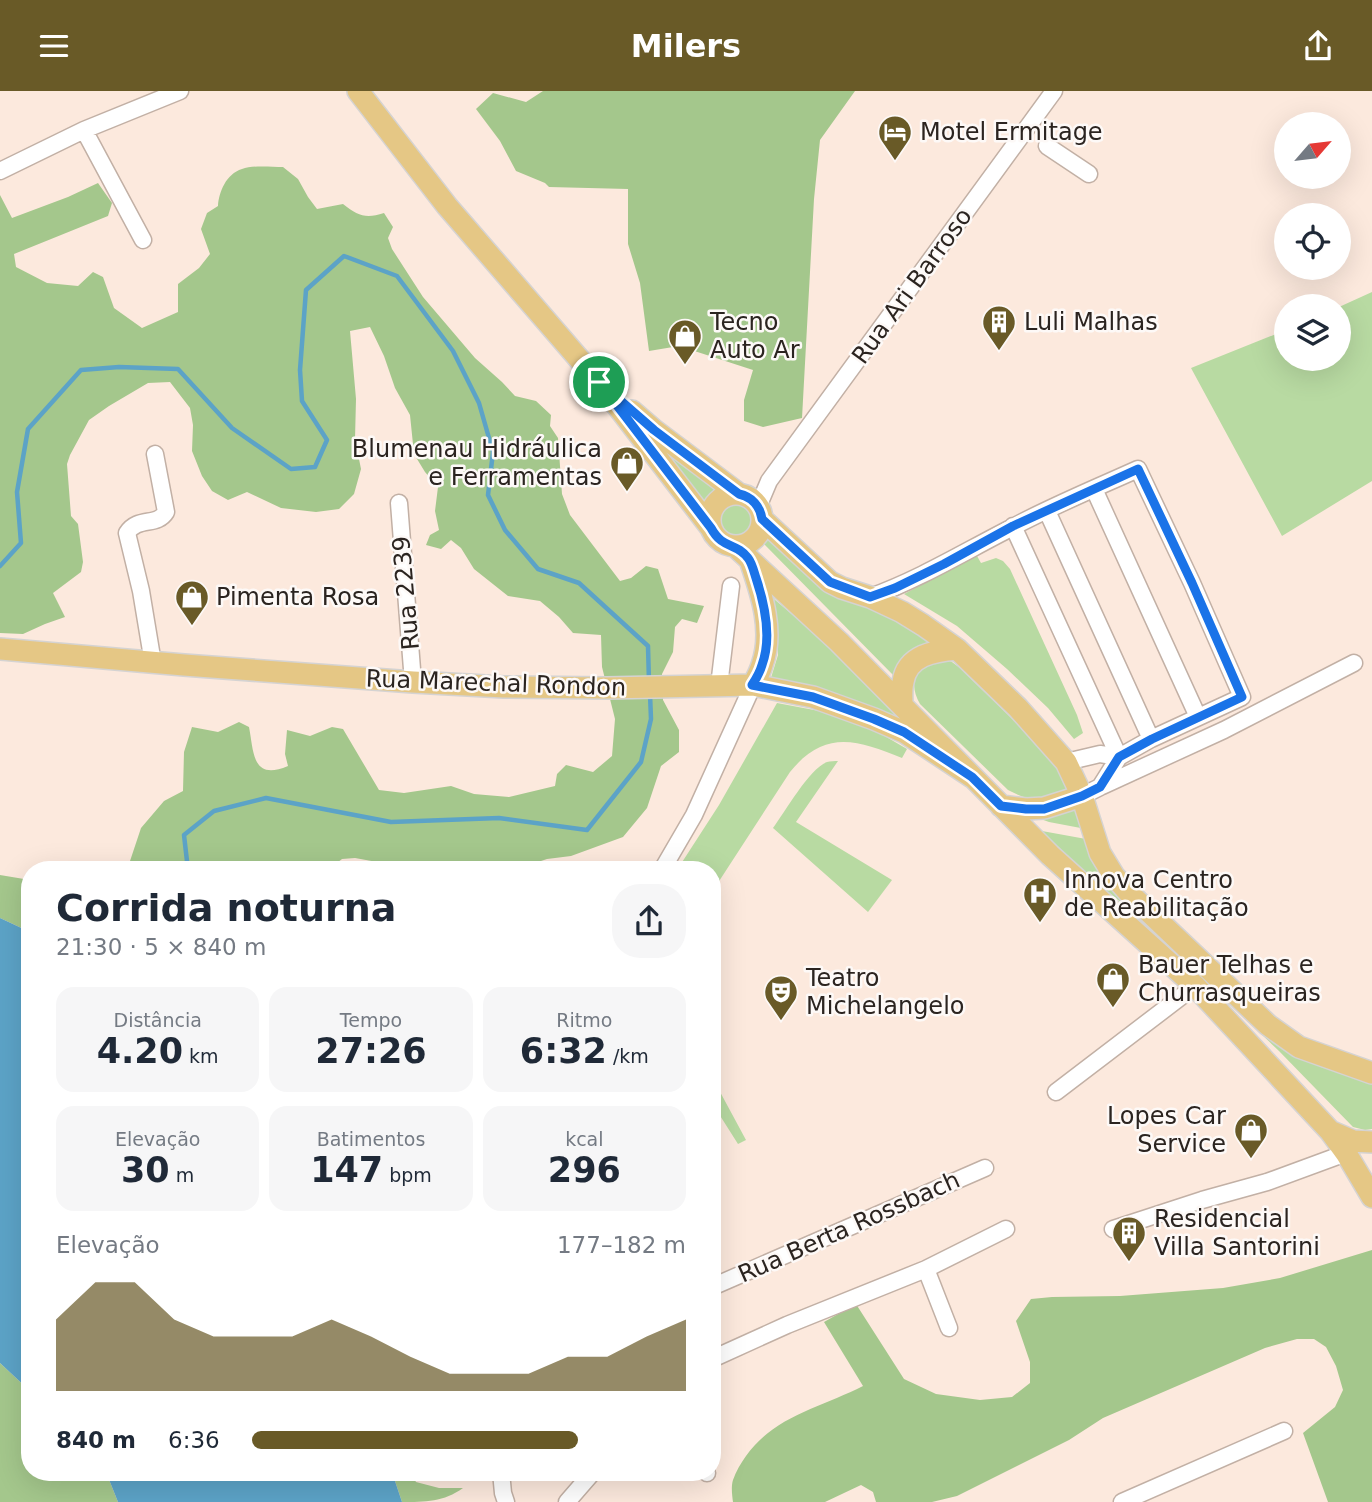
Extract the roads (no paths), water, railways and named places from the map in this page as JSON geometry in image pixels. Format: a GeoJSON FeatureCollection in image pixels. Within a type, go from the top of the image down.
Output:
{"type":"FeatureCollection","features":[{"type":"Feature","properties":{"kind":"main road"},"geometry":{"type":"LineString","coordinates":[[358,91],[447,205],[599,382],[720,541],[743,553],[839,642],[1050,855],[1195,986],[1330,1131],[1372,1197]]}},
{"type":"Feature","properties":{"kind":"main road"},"geometry":{"type":"LineString","coordinates":[[599,382],[654,430],[751,504],[830,582],[870,597],[913,618],[957,649],[1047,738],[1091,792],[1100,853],[1114,876],[1131,895],[1268,1025],[1298,1047],[1369,1071]]}},
{"type":"Feature","properties":{"kind":"main road"},"geometry":{"type":"LineString","coordinates":[[711,528],[709,519],[712,506],[722,497],[751,504]]}},
{"type":"Feature","properties":{"kind":"main road"},"geometry":{"type":"LineString","coordinates":[[743,553],[761,531],[751,504]]}},
{"type":"Feature","properties":{"kind":"main road"},"geometry":{"type":"LineString","coordinates":[[743,553],[762,602],[767,640],[762,664],[752,685]]}},
{"type":"Feature","properties":{"kind":"main road","name":"Rua Marechal Rondon"},"geometry":{"type":"LineString","coordinates":[[0,649],[413,683],[607,688],[752,685],[813,697],[874,719],[904,732],[972,777]]}},
{"type":"Feature","properties":{"kind":"main road"},"geometry":{"type":"LineString","coordinates":[[902,705],[903,681],[911,664],[924,655],[939,650],[957,649]]}},
{"type":"Feature","properties":{"kind":"main road"},"geometry":{"type":"LineString","coordinates":[[1001,806],[1044,809],[1091,792]]}},
{"type":"Feature","properties":{"kind":"main road"},"geometry":{"type":"LineString","coordinates":[[1330,1131],[1353,1142],[1372,1142]]}},
{"type":"Feature","properties":{"kind":"street"},"geometry":{"type":"LineString","coordinates":[[0,171],[84,130],[180,91]]}},
{"type":"Feature","properties":{"kind":"street","name":"Rua Ari Barroso"},"geometry":{"type":"LineString","coordinates":[[751,504],[1054,91]]}},
{"type":"Feature","properties":{"kind":"street"},"geometry":{"type":"LineString","coordinates":[[84,130],[143,240]]}},
{"type":"Feature","properties":{"kind":"street"},"geometry":{"type":"LineString","coordinates":[[1047,146],[1089,174]]}},
{"type":"Feature","properties":{"kind":"street"},"geometry":{"type":"LineString","coordinates":[[153,663],[141,591],[127,533],[132,526],[140,522],[159,520],[166,512],[155,454]]}},
{"type":"Feature","properties":{"kind":"street"},"geometry":{"type":"LineString","coordinates":[[870,597],[895,588],[1013,526],[1138,469],[1242,697],[1119,757],[1091,792]]}},
{"type":"Feature","properties":{"kind":"street"},"geometry":{"type":"LineString","coordinates":[[1094,489],[1198,717]]}},
{"type":"Feature","properties":{"kind":"street","name":"Rua 2239"},"geometry":{"type":"LineString","coordinates":[[399,503],[413,683]]}},
{"type":"Feature","properties":{"kind":"street"},"geometry":{"type":"LineString","coordinates":[[1047,511],[1152,739]]}},
{"type":"Feature","properties":{"kind":"street"},"geometry":{"type":"LineString","coordinates":[[1013,526],[1119,757]]}},
{"type":"Feature","properties":{"kind":"street"},"geometry":{"type":"LineString","coordinates":[[719,686],[732,586]]}},
{"type":"Feature","properties":{"kind":"street"},"geometry":{"type":"LineString","coordinates":[[1091,792],[1224,730],[1354,663]]}},
{"type":"Feature","properties":{"kind":"street"},"geometry":{"type":"LineString","coordinates":[[667,861],[694,815],[752,685]]}},
{"type":"Feature","properties":{"kind":"street"},"geometry":{"type":"LineString","coordinates":[[1066,762],[1100,754],[1119,757]]}},
{"type":"Feature","properties":{"kind":"street"},"geometry":{"type":"LineString","coordinates":[[1056,1092],[1195,986]]}},
{"type":"Feature","properties":{"kind":"street"},"geometry":{"type":"LineString","coordinates":[[1114,1229],[1267,1182],[1346,1153]]}},
{"type":"Feature","properties":{"kind":"street","name":"Rua Berta Rossbach"},"geometry":{"type":"LineString","coordinates":[[721,1283],[985,1168]]}},
{"type":"Feature","properties":{"kind":"street"},"geometry":{"type":"LineString","coordinates":[[721,1355],[926,1269],[1006,1229]]}},
{"type":"Feature","properties":{"kind":"street"},"geometry":{"type":"LineString","coordinates":[[926,1269],[950,1328]]}},
{"type":"Feature","properties":{"kind":"street"},"geometry":{"type":"LineString","coordinates":[[1122,1502],[1284,1431]]}},
{"type":"Feature","properties":{"kind":"street"},"geometry":{"type":"LineString","coordinates":[[502,1481],[506,1502]]}},
{"type":"Feature","properties":{"kind":"street"},"geometry":{"type":"LineString","coordinates":[[567,1502],[585,1481]]}},
{"type":"Feature","properties":{"kind":"water"},"geometry":{"type":"Polygon","coordinates":[[[0,918],[21,928],[21,1383],[0,1363],[0,918]]]}},
{"type":"Feature","properties":{"kind":"water"},"geometry":{"type":"Polygon","coordinates":[[[110,1481],[395,1481],[402,1502],[118,1502],[110,1481]]]}},
{"type":"Feature","properties":{"kind":"waterway"},"geometry":{"type":"LineString","coordinates":[[0,566],[21,543],[17,492],[28,429],[81,370],[119,367],[178,369],[232,428],[291,469],[315,467],[327,440],[302,401],[300,370],[306,290],[344,256],[397,276],[453,351],[479,403],[493,452],[488,495],[505,530],[538,569],[579,583],[648,646],[649,682]]}},
{"type":"Feature","properties":{"kind":"waterway"},"geometry":{"type":"LineString","coordinates":[[187,861],[184,835],[214,811],[266,798],[391,822],[499,818],[587,830],[641,762],[651,719],[650,694]]}},
{"type":"Feature","properties":{"kind":"place","name":"Motel Ermitage"},"geometry":{"type":"Point","coordinates":[895,162]}},
{"type":"Feature","properties":{"kind":"place","name":"Luli Malhas"},"geometry":{"type":"Point","coordinates":[999,352]}},
{"type":"Feature","properties":{"kind":"place","name":"Tecno Auto Ar"},"geometry":{"type":"Point","coordinates":[685,366]}},
{"type":"Feature","properties":{"kind":"place","name":"Blumenau Hidráulica e Ferramentas"},"geometry":{"type":"Point","coordinates":[627,493]}},
{"type":"Feature","properties":{"kind":"place","name":"Pimenta Rosa"},"geometry":{"type":"Point","coordinates":[192,627]}},
{"type":"Feature","properties":{"kind":"place","name":"Innova Centro de Reabilitação"},"geometry":{"type":"Point","coordinates":[1040,924]}},
{"type":"Feature","properties":{"kind":"place","name":"Bauer Telhas e Churrasqueiras"},"geometry":{"type":"Point","coordinates":[1113,1009]}},
{"type":"Feature","properties":{"kind":"place","name":"Teatro Michelangelo"},"geometry":{"type":"Point","coordinates":[781,1022]}},
{"type":"Feature","properties":{"kind":"place","name":"Lopes Car Service"},"geometry":{"type":"Point","coordinates":[1251,1160]}},
{"type":"Feature","properties":{"kind":"place","name":"Residencial Villa Santorini"},"geometry":{"type":"Point","coordinates":[1129,1263]}}]}
